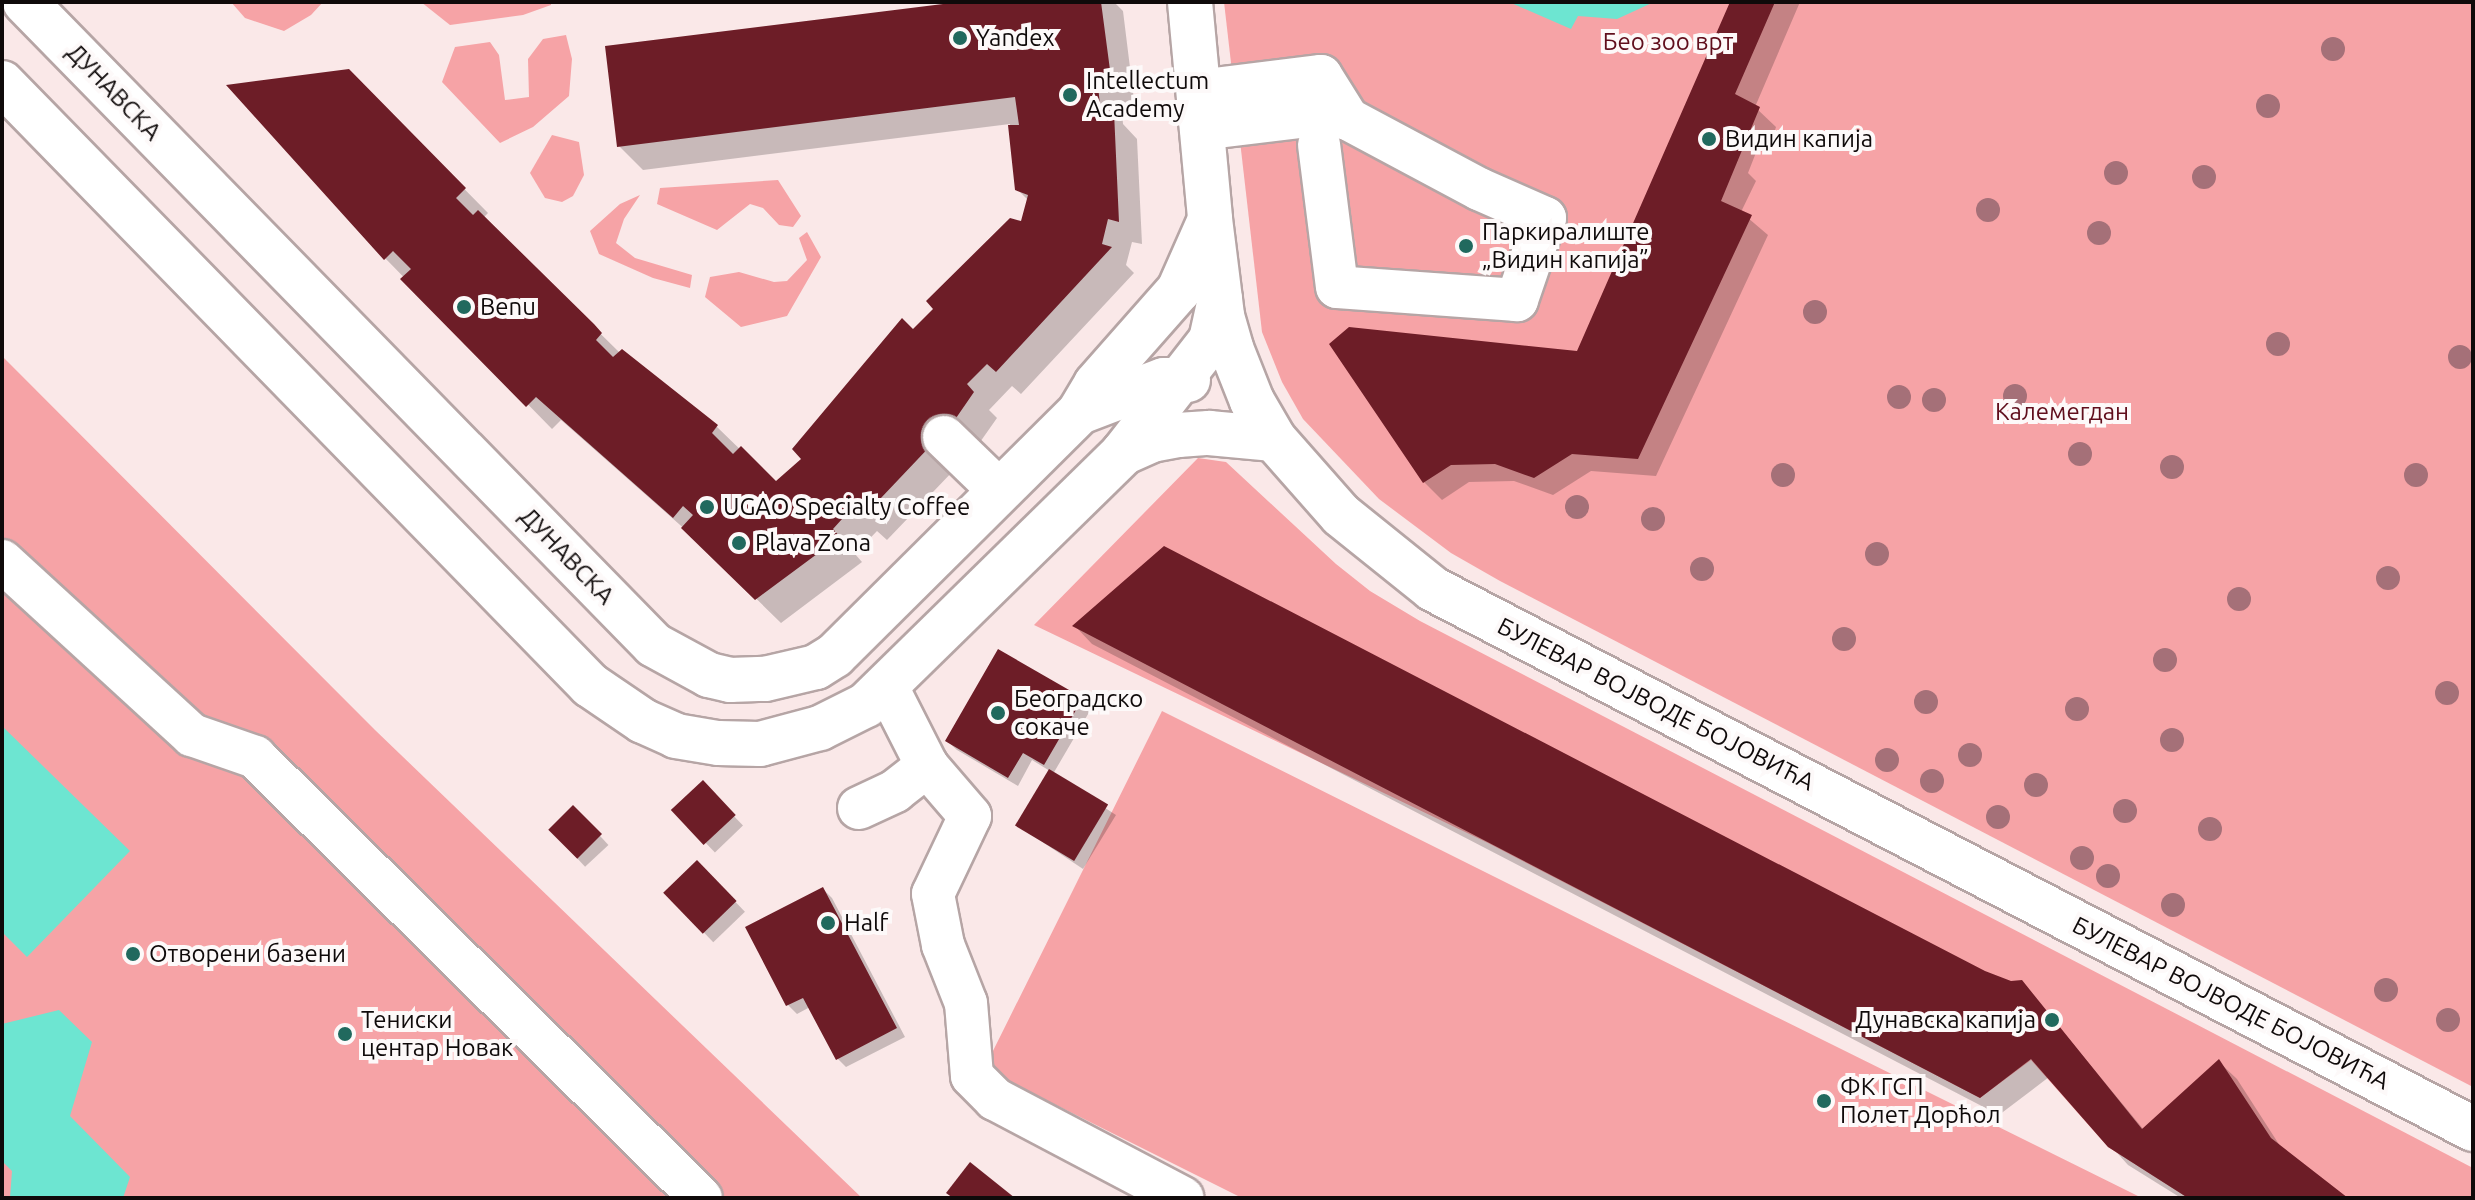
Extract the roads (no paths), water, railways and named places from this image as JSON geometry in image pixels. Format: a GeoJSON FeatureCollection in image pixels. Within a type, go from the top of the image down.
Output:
{"type":"FeatureCollection","features":[{"type":"Feature","properties":{"kind":"main road","name":"ДУНАВСКА"},"geometry":{"type":"LineString","coordinates":[[25,2],[654,645],[680,662],[730,680],[780,677],[816,667],[835,655],[1080,412],[1154,383],[1183,379]]}},
{"type":"Feature","properties":{"kind":"main road","name":"БУЛЕВАР ВОЈВОДЕ БОЈОВИЋА"},"geometry":{"type":"LineString","coordinates":[[1190,2],[1220,299],[1240,374],[1274,439],[1341,515],[1433,589],[2473,1129]]}},
{"type":"Feature","properties":{"kind":"main road"},"geometry":{"type":"LineString","coordinates":[[2,83],[590,685],[633,714],[676,736],[718,743],[760,744],[820,728],[866,705],[1123,453],[1211,340],[1220,299]]}},
{"type":"Feature","properties":{"kind":"main road"},"geometry":{"type":"LineString","coordinates":[[1080,412],[1096,384],[1179,290],[1210,219]]}},
{"type":"Feature","properties":{"kind":"main road"},"geometry":{"type":"LineString","coordinates":[[1183,379],[1220,391],[1274,439]]}},
{"type":"Feature","properties":{"kind":"main road"},"geometry":{"type":"LineString","coordinates":[[1123,453],[1152,440],[1178,435],[1209,433],[1274,439]]}},
{"type":"Feature","properties":{"kind":"lane"},"geometry":{"type":"LineString","coordinates":[[1200,120],[1321,76],[1333,132],[1337,287],[1517,300],[1545,218],[1333,132],[1200,120]]}},
{"type":"Feature","properties":{"kind":"lane"},"geometry":{"type":"LineString","coordinates":[[944,437],[1000,491]]}},
{"type":"Feature","properties":{"kind":"lane"},"geometry":{"type":"LineString","coordinates":[[2,561],[192,735],[255,757],[701,1198]]}},
{"type":"Feature","properties":{"kind":"lane"},"geometry":{"type":"LineString","coordinates":[[887,687],[927,766],[970,816],[933,894],[943,945],[966,1003],[972,1076],[995,1099],[1183,1198]]}},
{"type":"Feature","properties":{"kind":"lane"},"geometry":{"type":"LineString","coordinates":[[859,808],[895,791],[927,766]]}},
{"type":"Feature","properties":{"kind":"place","name":"Yandex"},"geometry":{"type":"Point","coordinates":[960,38]}},
{"type":"Feature","properties":{"kind":"place","name":"Intellectum Academy"},"geometry":{"type":"Point","coordinates":[1070,95]}},
{"type":"Feature","properties":{"kind":"place","name":"Видин капија"},"geometry":{"type":"Point","coordinates":[1709,139]}},
{"type":"Feature","properties":{"kind":"place","name":"Паркиралиште „Видин капија”"},"geometry":{"type":"Point","coordinates":[1466,246]}},
{"type":"Feature","properties":{"kind":"place","name":"Benu"},"geometry":{"type":"Point","coordinates":[464,307]}},
{"type":"Feature","properties":{"kind":"place","name":"UGAO Specialty Coffee"},"geometry":{"type":"Point","coordinates":[707,507]}},
{"type":"Feature","properties":{"kind":"place","name":"Plava Zona"},"geometry":{"type":"Point","coordinates":[739,543]}},
{"type":"Feature","properties":{"kind":"place","name":"Београдско сокаче"},"geometry":{"type":"Point","coordinates":[998,713]}},
{"type":"Feature","properties":{"kind":"place","name":"Half"},"geometry":{"type":"Point","coordinates":[828,923]}},
{"type":"Feature","properties":{"kind":"place","name":"Отворени базени"},"geometry":{"type":"Point","coordinates":[133,954]}},
{"type":"Feature","properties":{"kind":"place","name":"Дунавска капија"},"geometry":{"type":"Point","coordinates":[2052,1020]}},
{"type":"Feature","properties":{"kind":"place","name":"Тениски центар Новак"},"geometry":{"type":"Point","coordinates":[345,1034]}},
{"type":"Feature","properties":{"kind":"place","name":"ФК ГСП Полет Дорћол"},"geometry":{"type":"Point","coordinates":[1824,1101]}},
{"type":"Feature","properties":{"kind":"park label","name":"Бео зоо врт"},"geometry":{"type":"Point","coordinates":[1668,42]}},
{"type":"Feature","properties":{"kind":"park label","name":"Калемегдан"},"geometry":{"type":"Point","coordinates":[2062,412]}}]}
